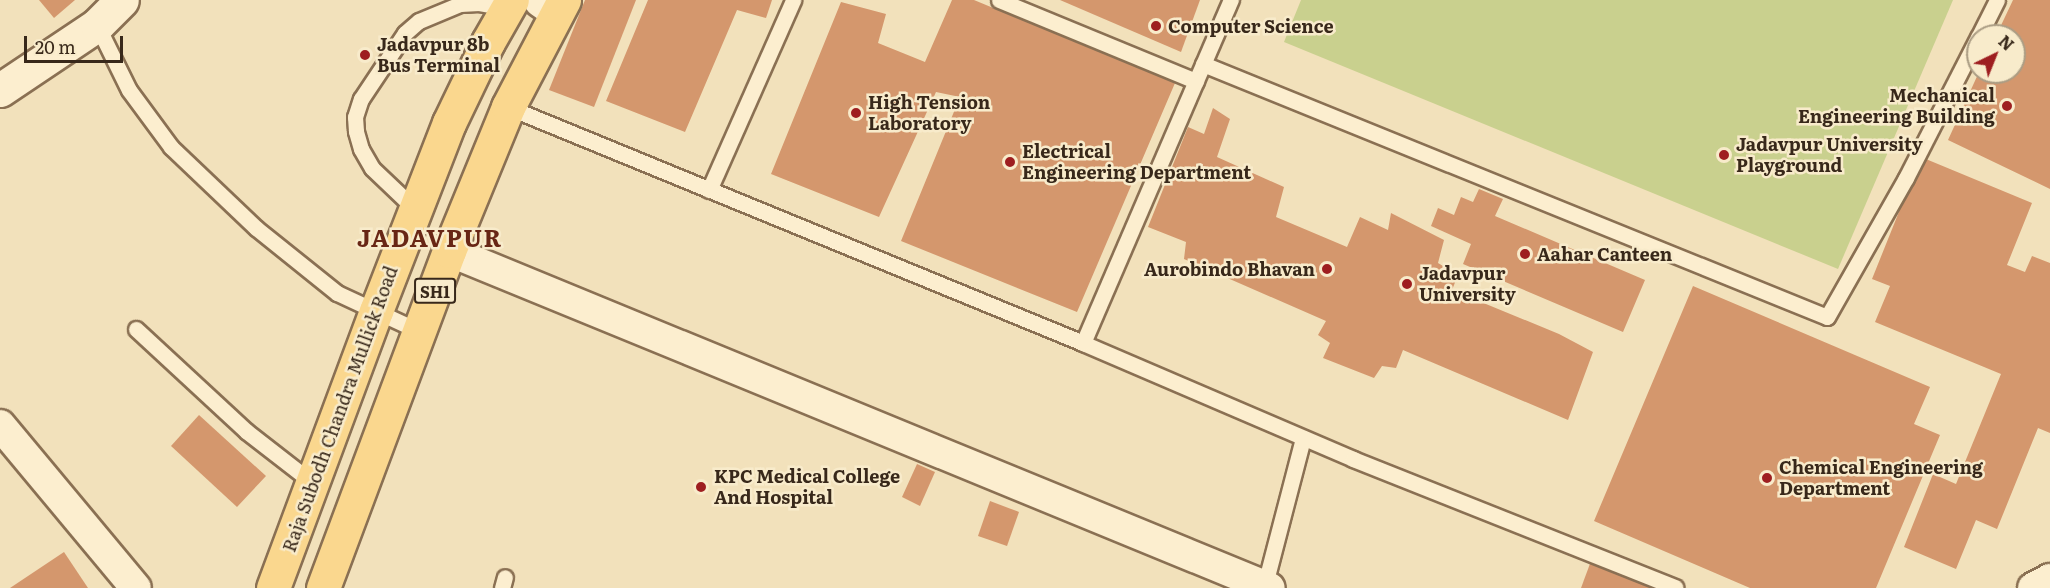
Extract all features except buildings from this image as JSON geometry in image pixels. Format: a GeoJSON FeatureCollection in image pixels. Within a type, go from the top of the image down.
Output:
{"type":"FeatureCollection","features":[{"type":"Feature","properties":{"kind":"main road","name":"Raja Subodh Chandra Mullick Road"},"geometry":{"type":"LineString","coordinates":[[273,588],[449,123],[509,4]]}},
{"type":"Feature","properties":{"kind":"main road","name":"SH1"},"geometry":{"type":"LineString","coordinates":[[323,588],[450,251],[508,107],[554,4]]}},
{"type":"Feature","properties":{"kind":"street"},"geometry":{"type":"LineString","coordinates":[[0,90],[97,25],[122,0]]}},
{"type":"Feature","properties":{"kind":"street"},"geometry":{"type":"LineString","coordinates":[[450,251],[1266,587]]}},
{"type":"Feature","properties":{"kind":"street"},"geometry":{"type":"LineString","coordinates":[[0,425],[136,588]]}},
{"type":"Feature","properties":{"kind":"street"},"geometry":{"type":"LineString","coordinates":[[2033,588],[2050,579]]}},
{"type":"Feature","properties":{"kind":"lane"},"geometry":{"type":"LineString","coordinates":[[709,190],[793,0]]}},
{"type":"Feature","properties":{"kind":"lane"},"geometry":{"type":"LineString","coordinates":[[999,0],[1196,81]]}},
{"type":"Feature","properties":{"kind":"lane"},"geometry":{"type":"LineString","coordinates":[[1083,343],[1231,0]]}},
{"type":"Feature","properties":{"kind":"lane"},"geometry":{"type":"LineString","coordinates":[[1985,24],[1997,0]]}},
{"type":"Feature","properties":{"kind":"lane"},"geometry":{"type":"LineString","coordinates":[[415,209],[379,176],[361,149],[355,117],[361,99],[405,33],[419,21],[460,4],[509,4]]}},
{"type":"Feature","properties":{"kind":"lane"},"geometry":{"type":"LineString","coordinates":[[97,25],[129,90],[171,147],[256,228],[337,293],[421,332]]}},
{"type":"Feature","properties":{"kind":"lane"},"geometry":{"type":"LineString","coordinates":[[1203,64],[1827,316],[1906,178],[1966,60]]}},
{"type":"Feature","properties":{"kind":"lane"},"geometry":{"type":"LineString","coordinates":[[508,107],[1083,343],[1304,438],[1675,587]]}},
{"type":"Feature","properties":{"kind":"lane"},"geometry":{"type":"LineString","coordinates":[[135,329],[246,431],[313,483]]}},
{"type":"Feature","properties":{"kind":"lane"},"geometry":{"type":"LineString","coordinates":[[1266,587],[1304,438]]}},
{"type":"Feature","properties":{"kind":"green space","name":"Jadavpur University Playground"},"geometry":{"type":"Polygon","coordinates":[[[1301,0],[1953,0],[1838,269],[1284,42],[1301,0]]]}},
{"type":"Feature","properties":{"kind":"place","name":"Computer Science"},"geometry":{"type":"Point","coordinates":[1156,26]}},
{"type":"Feature","properties":{"kind":"place","name":"Jadavpur 8b Bus Terminal"},"geometry":{"type":"Point","coordinates":[365,55]}},
{"type":"Feature","properties":{"kind":"place","name":"Mechanical Engineering Building"},"geometry":{"type":"Point","coordinates":[2007,106]}},
{"type":"Feature","properties":{"kind":"place","name":"High Tension Laboratory"},"geometry":{"type":"Point","coordinates":[856,113]}},
{"type":"Feature","properties":{"kind":"place","name":"Jadavpur University Playground"},"geometry":{"type":"Point","coordinates":[1724,155]}},
{"type":"Feature","properties":{"kind":"place","name":"Electrical Engineering Department"},"geometry":{"type":"Point","coordinates":[1010,162]}},
{"type":"Feature","properties":{"kind":"place","name":"Aahar Canteen"},"geometry":{"type":"Point","coordinates":[1525,254]}},
{"type":"Feature","properties":{"kind":"place","name":"Aurobindo Bhavan"},"geometry":{"type":"Point","coordinates":[1327,269]}},
{"type":"Feature","properties":{"kind":"place","name":"Jadavpur University"},"geometry":{"type":"Point","coordinates":[1407,284]}},
{"type":"Feature","properties":{"kind":"place","name":"Chemical Engineering Department"},"geometry":{"type":"Point","coordinates":[1767,478]}},
{"type":"Feature","properties":{"kind":"place","name":"KPC Medical College And Hospital"},"geometry":{"type":"Point","coordinates":[701,487]}},
{"type":"Feature","properties":{"kind":"district","name":"JADAVPUR"},"geometry":{"type":"Point","coordinates":[430,237]}}]}
